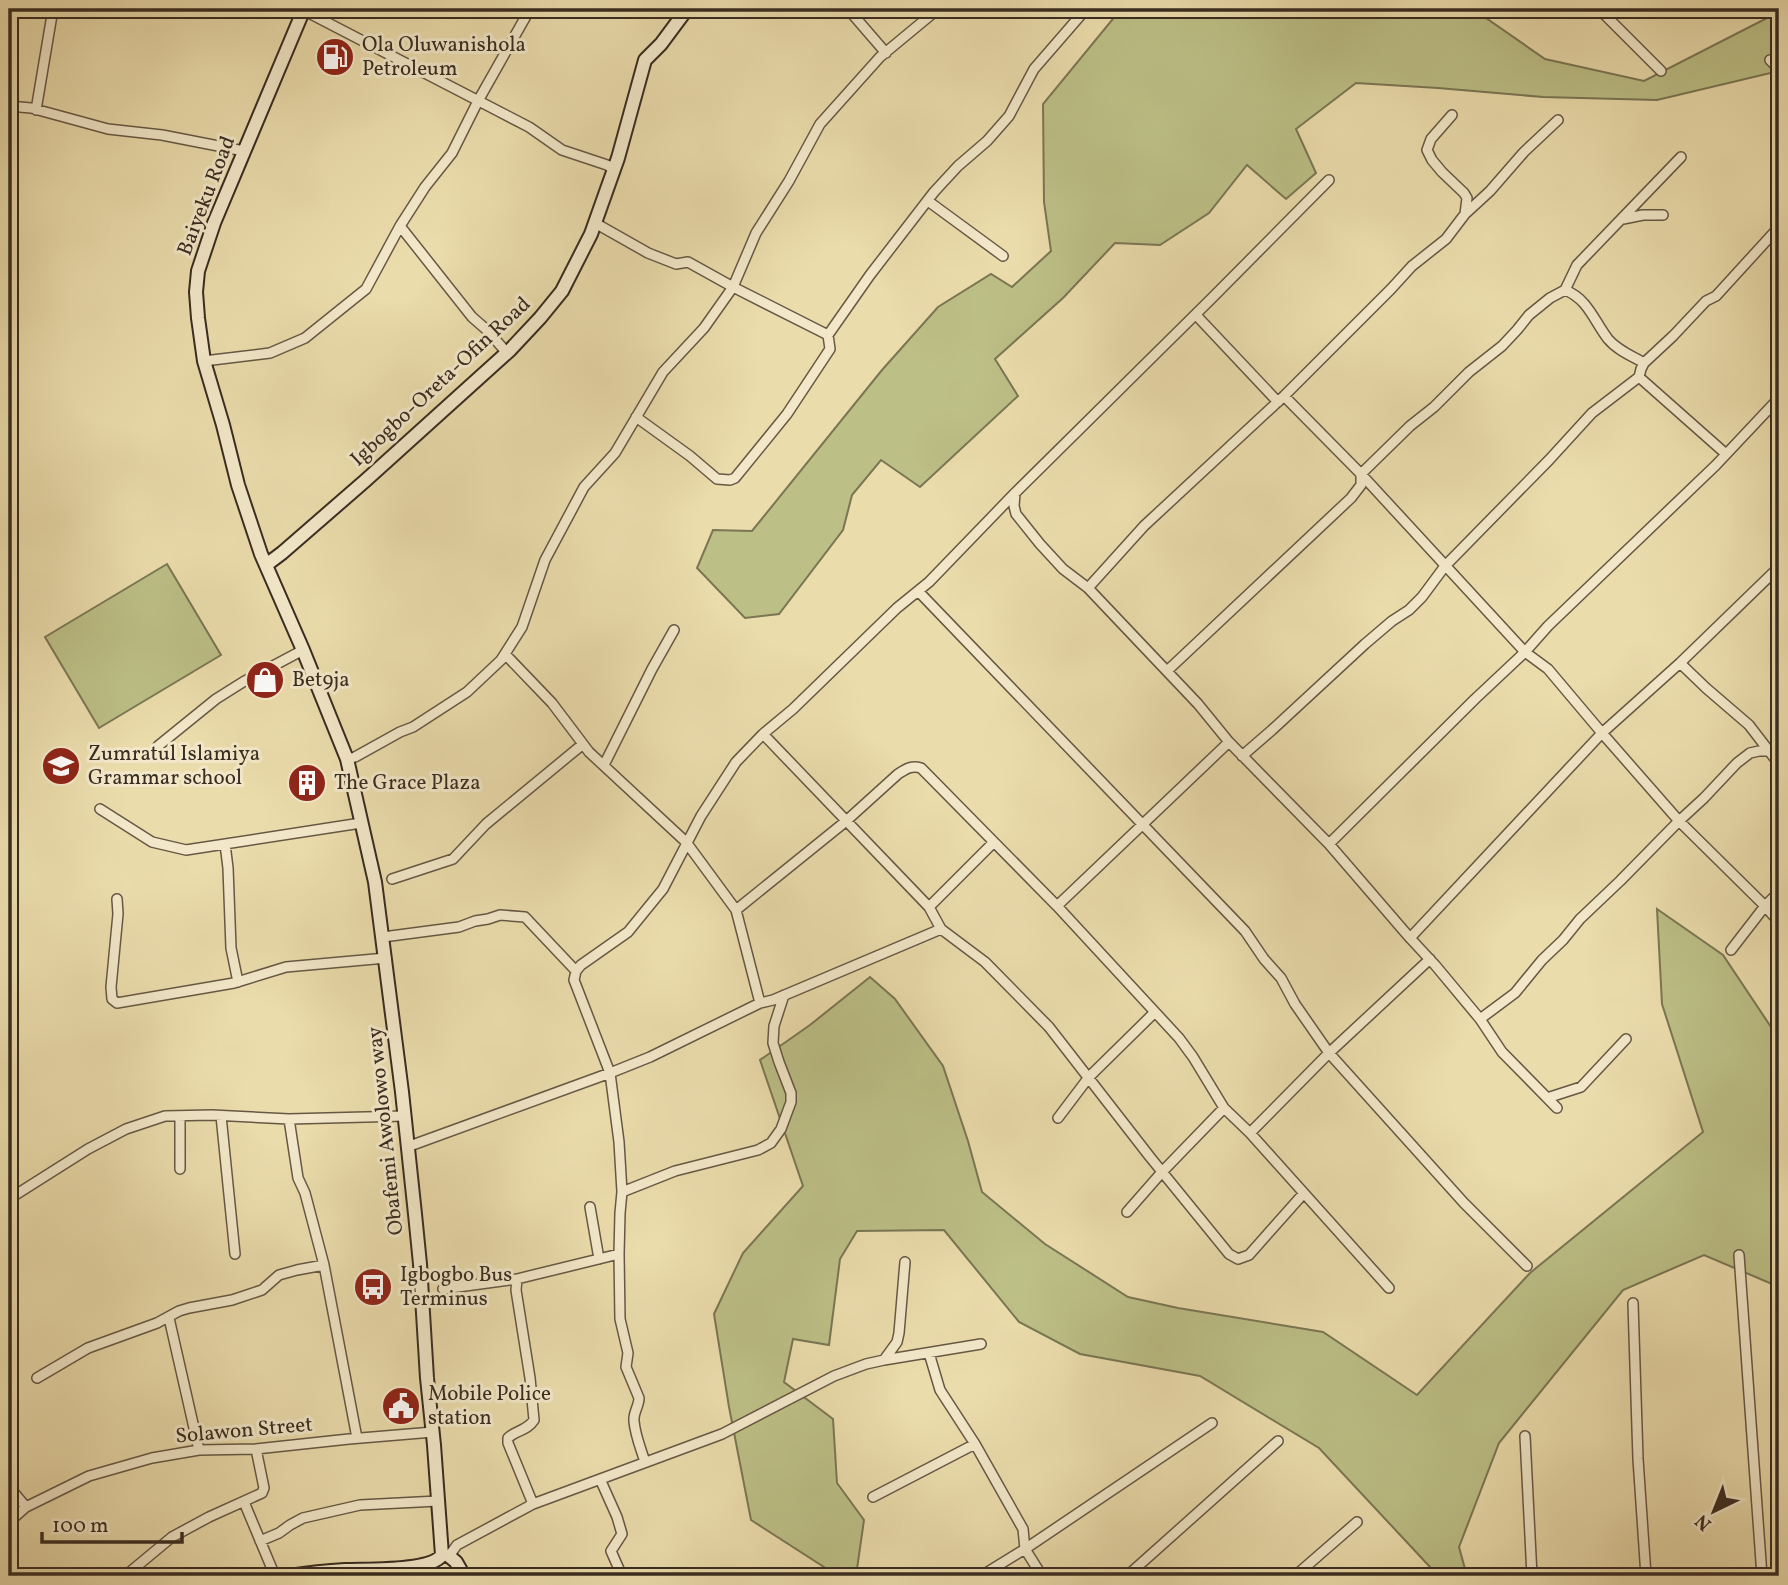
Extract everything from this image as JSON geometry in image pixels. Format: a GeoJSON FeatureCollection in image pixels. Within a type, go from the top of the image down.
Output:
{"type":"FeatureCollection","features":[{"type":"Feature","properties":{"kind":"main road","name":"Igbogbo-Oreta-Ofin Road"},"geometry":{"type":"LineString","coordinates":[[266,565],[282,554],[507,352],[562,291],[595,223],[614,169],[645,60],[661,44],[687,9]]}},
{"type":"Feature","properties":{"kind":"main road","name":"Baiyeku Road"},"geometry":{"type":"LineString","coordinates":[[266,565],[238,485],[204,361],[196,292],[198,271],[214,223],[304,10]]}},
{"type":"Feature","properties":{"kind":"main road","name":"Obafemi Awolowo way"},"geometry":{"type":"LineString","coordinates":[[266,565],[347,758],[375,883],[386,958],[420,1264],[427,1378],[446,1554]]}},
{"type":"Feature","properties":{"kind":"main road"},"geometry":{"type":"LineString","coordinates":[[291,1576],[408,1567],[421,1571],[446,1554],[456,1562],[464,1576]]}},
{"type":"Feature","properties":{"kind":"street"},"geometry":{"type":"LineString","coordinates":[[36,110],[53,9]]}},
{"type":"Feature","properties":{"kind":"street"},"geometry":{"type":"LineString","coordinates":[[204,361],[270,353],[305,338],[366,289],[400,226],[425,187],[452,153],[530,9]]}},
{"type":"Feature","properties":{"kind":"street"},"geometry":{"type":"LineString","coordinates":[[848,9],[886,53]]}},
{"type":"Feature","properties":{"kind":"street"},"geometry":{"type":"LineString","coordinates":[[347,758],[366,752],[424,720],[467,692],[501,660],[522,627],[545,559],[584,487],[615,453],[663,372],[705,328],[733,287],[756,233],[789,181],[820,124],[886,53],[938,9]]}},
{"type":"Feature","properties":{"kind":"street"},"geometry":{"type":"LineString","coordinates":[[636,417],[717,479],[735,478],[787,414],[831,349],[828,335],[870,275],[958,166],[987,141],[1009,116],[1034,69],[1086,9]]}},
{"type":"Feature","properties":{"kind":"street"},"geometry":{"type":"LineString","coordinates":[[1599,9],[1661,71]]}},
{"type":"Feature","properties":{"kind":"street"},"geometry":{"type":"LineString","coordinates":[[304,10],[529,127],[562,150],[614,169]]}},
{"type":"Feature","properties":{"kind":"street"},"geometry":{"type":"LineString","coordinates":[[1770,60],[1779,69]]}},
{"type":"Feature","properties":{"kind":"street"},"geometry":{"type":"LineString","coordinates":[[9,106],[36,110],[108,129],[162,135],[244,151]]}},
{"type":"Feature","properties":{"kind":"street"},"geometry":{"type":"LineString","coordinates":[[1452,115],[1431,139],[1427,150],[1442,172],[1464,192],[1465,214]]}},
{"type":"Feature","properties":{"kind":"street"},"geometry":{"type":"LineString","coordinates":[[1088,588],[1144,526],[1281,399],[1412,266],[1447,239],[1465,214],[1558,120]]}},
{"type":"Feature","properties":{"kind":"street"},"geometry":{"type":"LineString","coordinates":[[1167,671],[1356,493],[1361,485],[1361,474],[1410,426],[1502,346],[1529,315],[1564,290],[1577,265],[1681,157]]}},
{"type":"Feature","properties":{"kind":"street"},"geometry":{"type":"LineString","coordinates":[[645,1462],[634,1420],[639,1398],[626,1367],[628,1353],[620,1319],[622,1192],[610,1073],[575,980],[576,971],[628,932],[663,889],[686,842],[736,762],[897,608],[929,582],[1329,180]]}},
{"type":"Feature","properties":{"kind":"street"},"geometry":{"type":"LineString","coordinates":[[928,201],[1003,256]]}},
{"type":"Feature","properties":{"kind":"street"},"geometry":{"type":"LineString","coordinates":[[1622,219],[1663,215]]}},
{"type":"Feature","properties":{"kind":"street"},"geometry":{"type":"LineString","coordinates":[[595,223],[649,253],[676,264],[688,262],[828,335]]}},
{"type":"Feature","properties":{"kind":"street"},"geometry":{"type":"LineString","coordinates":[[400,226],[472,317],[507,352]]}},
{"type":"Feature","properties":{"kind":"street"},"geometry":{"type":"LineString","coordinates":[[1242,756],[1365,644],[1409,610],[1445,566],[1592,413],[1639,377],[1644,363],[1706,301],[1716,296],[1779,226]]}},
{"type":"Feature","properties":{"kind":"street"},"geometry":{"type":"LineString","coordinates":[[1564,290],[1574,293],[1585,303],[1607,338],[1618,349],[1644,363]]}},
{"type":"Feature","properties":{"kind":"street"},"geometry":{"type":"LineString","coordinates":[[1196,315],[1361,474],[1525,652],[1548,669],[1679,821],[1779,922]]}},
{"type":"Feature","properties":{"kind":"street"},"geometry":{"type":"LineString","coordinates":[[1639,377],[1726,454]]}},
{"type":"Feature","properties":{"kind":"street"},"geometry":{"type":"LineString","coordinates":[[1329,844],[1726,454],[1779,398]]}},
{"type":"Feature","properties":{"kind":"street"},"geometry":{"type":"LineString","coordinates":[[1015,493],[1016,514],[1032,534],[1063,569],[1088,588],[1198,704],[1229,743],[1329,844],[1480,1019],[1502,1052],[1558,1108]]}},
{"type":"Feature","properties":{"kind":"street"},"geometry":{"type":"LineString","coordinates":[[1410,938],[1602,733],[1680,663],[1779,567]]}},
{"type":"Feature","properties":{"kind":"street"},"geometry":{"type":"LineString","coordinates":[[918,591],[1245,931],[1281,978],[1329,1053],[1464,1202],[1527,1266]]}},
{"type":"Feature","properties":{"kind":"street"},"geometry":{"type":"LineString","coordinates":[[604,765],[674,630]]}},
{"type":"Feature","properties":{"kind":"street"},"geometry":{"type":"LineString","coordinates":[[158,746],[216,699],[303,650]]}},
{"type":"Feature","properties":{"kind":"street"},"geometry":{"type":"LineString","coordinates":[[505,654],[552,703],[583,744],[686,842],[736,910],[760,1003]]}},
{"type":"Feature","properties":{"kind":"street"},"geometry":{"type":"LineString","coordinates":[[1680,663],[1749,725],[1779,764]]}},
{"type":"Feature","properties":{"kind":"street"},"geometry":{"type":"LineString","coordinates":[[763,734],[929,907],[941,929],[985,962],[1049,1027],[1229,1254],[1238,1259],[1249,1255],[1304,1193]]}},
{"type":"Feature","properties":{"kind":"street"},"geometry":{"type":"LineString","coordinates":[[1057,906],[1229,743]]}},
{"type":"Feature","properties":{"kind":"street"},"geometry":{"type":"LineString","coordinates":[[392,879],[453,859],[485,824],[583,744]]}},
{"type":"Feature","properties":{"kind":"street"},"geometry":{"type":"LineString","coordinates":[[1480,1019],[1515,993],[1580,919],[1737,763],[1750,753],[1769,751]]}},
{"type":"Feature","properties":{"kind":"street"},"geometry":{"type":"LineString","coordinates":[[736,910],[845,822],[898,774],[914,766],[921,768],[1057,906],[1179,1038],[1224,1108],[1250,1133],[1389,1288]]}},
{"type":"Feature","properties":{"kind":"street"},"geometry":{"type":"LineString","coordinates":[[100,809],[152,842],[186,850],[361,823]]}},
{"type":"Feature","properties":{"kind":"street"},"geometry":{"type":"LineString","coordinates":[[929,907],[994,842]]}},
{"type":"Feature","properties":{"kind":"street"},"geometry":{"type":"LineString","coordinates":[[225,844],[231,948],[238,982]]}},
{"type":"Feature","properties":{"kind":"street"},"geometry":{"type":"LineString","coordinates":[[1731,950],[1779,892]]}},
{"type":"Feature","properties":{"kind":"street"},"geometry":{"type":"LineString","coordinates":[[117,899],[111,987],[114,1001],[117,1003],[238,982],[286,967],[386,958]]}},
{"type":"Feature","properties":{"kind":"street"},"geometry":{"type":"LineString","coordinates":[[383,937],[460,927],[500,915],[525,917],[576,971]]}},
{"type":"Feature","properties":{"kind":"street"},"geometry":{"type":"LineString","coordinates":[[407,1147],[610,1073],[760,1003],[941,929]]}},
{"type":"Feature","properties":{"kind":"street"},"geometry":{"type":"LineString","coordinates":[[1250,1133],[1329,1053],[1430,959]]}},
{"type":"Feature","properties":{"kind":"street"},"geometry":{"type":"LineString","coordinates":[[622,1192],[675,1171],[758,1150],[771,1143],[781,1129],[792,1102],[774,1043],[774,1026],[784,995]]}},
{"type":"Feature","properties":{"kind":"street"},"geometry":{"type":"LineString","coordinates":[[1058,1118],[1089,1077],[1155,1012]]}},
{"type":"Feature","properties":{"kind":"street"},"geometry":{"type":"LineString","coordinates":[[1547,1098],[1581,1087],[1626,1039]]}},
{"type":"Feature","properties":{"kind":"street"},"geometry":{"type":"LineString","coordinates":[[9,1067],[13,1086],[9,1096]]}},
{"type":"Feature","properties":{"kind":"street"},"geometry":{"type":"LineString","coordinates":[[1127,1212],[1224,1108]]}},
{"type":"Feature","properties":{"kind":"street"},"geometry":{"type":"LineString","coordinates":[[9,1199],[125,1129],[166,1116],[289,1119],[404,1116]]}},
{"type":"Feature","properties":{"kind":"street"},"geometry":{"type":"LineString","coordinates":[[221,1116],[235,1254]]}},
{"type":"Feature","properties":{"kind":"street"},"geometry":{"type":"LineString","coordinates":[[180,1117],[180,1169]]}},
{"type":"Feature","properties":{"kind":"street"},"geometry":{"type":"LineString","coordinates":[[289,1119],[298,1178],[305,1193],[324,1265],[357,1438]]}},
{"type":"Feature","properties":{"kind":"street"},"geometry":{"type":"LineString","coordinates":[[590,1207],[599,1259]]}},
{"type":"Feature","properties":{"kind":"street"},"geometry":{"type":"LineString","coordinates":[[443,1289],[517,1279],[619,1254]]}},
{"type":"Feature","properties":{"kind":"street"},"geometry":{"type":"LineString","coordinates":[[1739,1255],[1762,1576]]}},
{"type":"Feature","properties":{"kind":"street"},"geometry":{"type":"LineString","coordinates":[[884,1360],[897,1342],[905,1262]]}},
{"type":"Feature","properties":{"kind":"street"},"geometry":{"type":"LineString","coordinates":[[37,1378],[88,1348],[189,1308],[232,1300],[262,1290],[279,1275],[324,1265]]}},
{"type":"Feature","properties":{"kind":"street"},"geometry":{"type":"LineString","coordinates":[[517,1279],[516,1290],[534,1420],[526,1429],[508,1438],[533,1504]]}},
{"type":"Feature","properties":{"kind":"street"},"geometry":{"type":"LineString","coordinates":[[1633,1303],[1646,1576]]}},
{"type":"Feature","properties":{"kind":"street"},"geometry":{"type":"LineString","coordinates":[[169,1318],[199,1450]]}},
{"type":"Feature","properties":{"kind":"street"},"geometry":{"type":"LineString","coordinates":[[446,1554],[457,1545],[533,1504],[722,1434],[834,1376],[884,1360],[981,1344]]}},
{"type":"Feature","properties":{"kind":"street"},"geometry":{"type":"LineString","coordinates":[[929,1353],[940,1390],[975,1444],[1023,1529],[1025,1549],[1042,1576]]}},
{"type":"Feature","properties":{"kind":"street"},"geometry":{"type":"LineString","coordinates":[[981,1576],[1212,1423]]}},
{"type":"Feature","properties":{"kind":"street","name":"Solawon Street"},"geometry":{"type":"LineString","coordinates":[[9,1522],[26,1507],[89,1476],[152,1458],[199,1450],[256,1449],[433,1432]]}},
{"type":"Feature","properties":{"kind":"street"},"geometry":{"type":"LineString","coordinates":[[1525,1436],[1532,1576]]}},
{"type":"Feature","properties":{"kind":"street"},"geometry":{"type":"LineString","coordinates":[[1127,1576],[1278,1441]]}},
{"type":"Feature","properties":{"kind":"street"},"geometry":{"type":"LineString","coordinates":[[873,1497],[975,1444]]}},
{"type":"Feature","properties":{"kind":"street"},"geometry":{"type":"LineString","coordinates":[[125,1576],[172,1537],[262,1493],[264,1488],[256,1449]]}},
{"type":"Feature","properties":{"kind":"street"},"geometry":{"type":"LineString","coordinates":[[600,1479],[622,1534],[611,1551],[622,1576]]}},
{"type":"Feature","properties":{"kind":"street"},"geometry":{"type":"LineString","coordinates":[[9,1487],[26,1507]]}},
{"type":"Feature","properties":{"kind":"street"},"geometry":{"type":"LineString","coordinates":[[260,1541],[303,1518],[360,1505],[439,1501]]}},
{"type":"Feature","properties":{"kind":"street"},"geometry":{"type":"LineString","coordinates":[[244,1502],[275,1576]]}},
{"type":"Feature","properties":{"kind":"street"},"geometry":{"type":"LineString","coordinates":[[1295,1576],[1357,1522]]}},
{"type":"Feature","properties":{"kind":"green space"},"geometry":{"type":"Polygon","coordinates":[[[1121,9],[1473,9],[1545,59],[1644,81],[1767,18],[1779,16],[1779,71],[1657,100],[1543,97],[1356,83],[1296,129],[1316,173],[1286,199],[1247,165],[1209,213],[1160,245],[1115,243],[1063,298],[995,359],[1018,396],[920,487],[881,460],[852,495],[843,530],[779,614],[745,618],[697,568],[713,530],[752,531],[882,370],[938,307],[991,274],[1012,287],[1051,251],[1044,202],[1043,104],[1121,9]]]}},
{"type":"Feature","properties":{"kind":"green space"},"geometry":{"type":"Polygon","coordinates":[[[167,564],[221,655],[99,728],[45,637],[167,564]]]}},
{"type":"Feature","properties":{"kind":"green space"},"geometry":{"type":"Polygon","coordinates":[[[1657,909],[1723,955],[1779,1039],[1779,1287],[1704,1255],[1623,1290],[1499,1443],[1459,1547],[1467,1576],[1430,1576],[1430,1567],[1319,1448],[1200,1376],[1080,1354],[1019,1322],[944,1230],[857,1231],[840,1259],[829,1345],[793,1339],[784,1382],[833,1419],[837,1483],[864,1520],[856,1576],[838,1576],[751,1520],[714,1314],[743,1253],[803,1186],[760,1060],[810,1025],[870,977],[895,999],[943,1066],[982,1192],[1045,1244],[1128,1297],[1323,1332],[1417,1395],[1530,1273],[1703,1132],[1662,1004],[1657,909]]]}},
{"type":"Feature","properties":{"kind":"place","name":"Ola Oluwanishola Petroleum"},"geometry":{"type":"Point","coordinates":[335,57]}},
{"type":"Feature","properties":{"kind":"place","name":"Bet9ja"},"geometry":{"type":"Point","coordinates":[265,680]}},
{"type":"Feature","properties":{"kind":"place","name":"Zumratul Islamiya Grammar school"},"geometry":{"type":"Point","coordinates":[61,766]}},
{"type":"Feature","properties":{"kind":"place","name":"The Grace Plaza"},"geometry":{"type":"Point","coordinates":[307,783]}},
{"type":"Feature","properties":{"kind":"place","name":"Igbogbo Bus Terminus"},"geometry":{"type":"Point","coordinates":[373,1287]}},
{"type":"Feature","properties":{"kind":"place","name":"Mobile Police station"},"geometry":{"type":"Point","coordinates":[401,1406]}}]}
